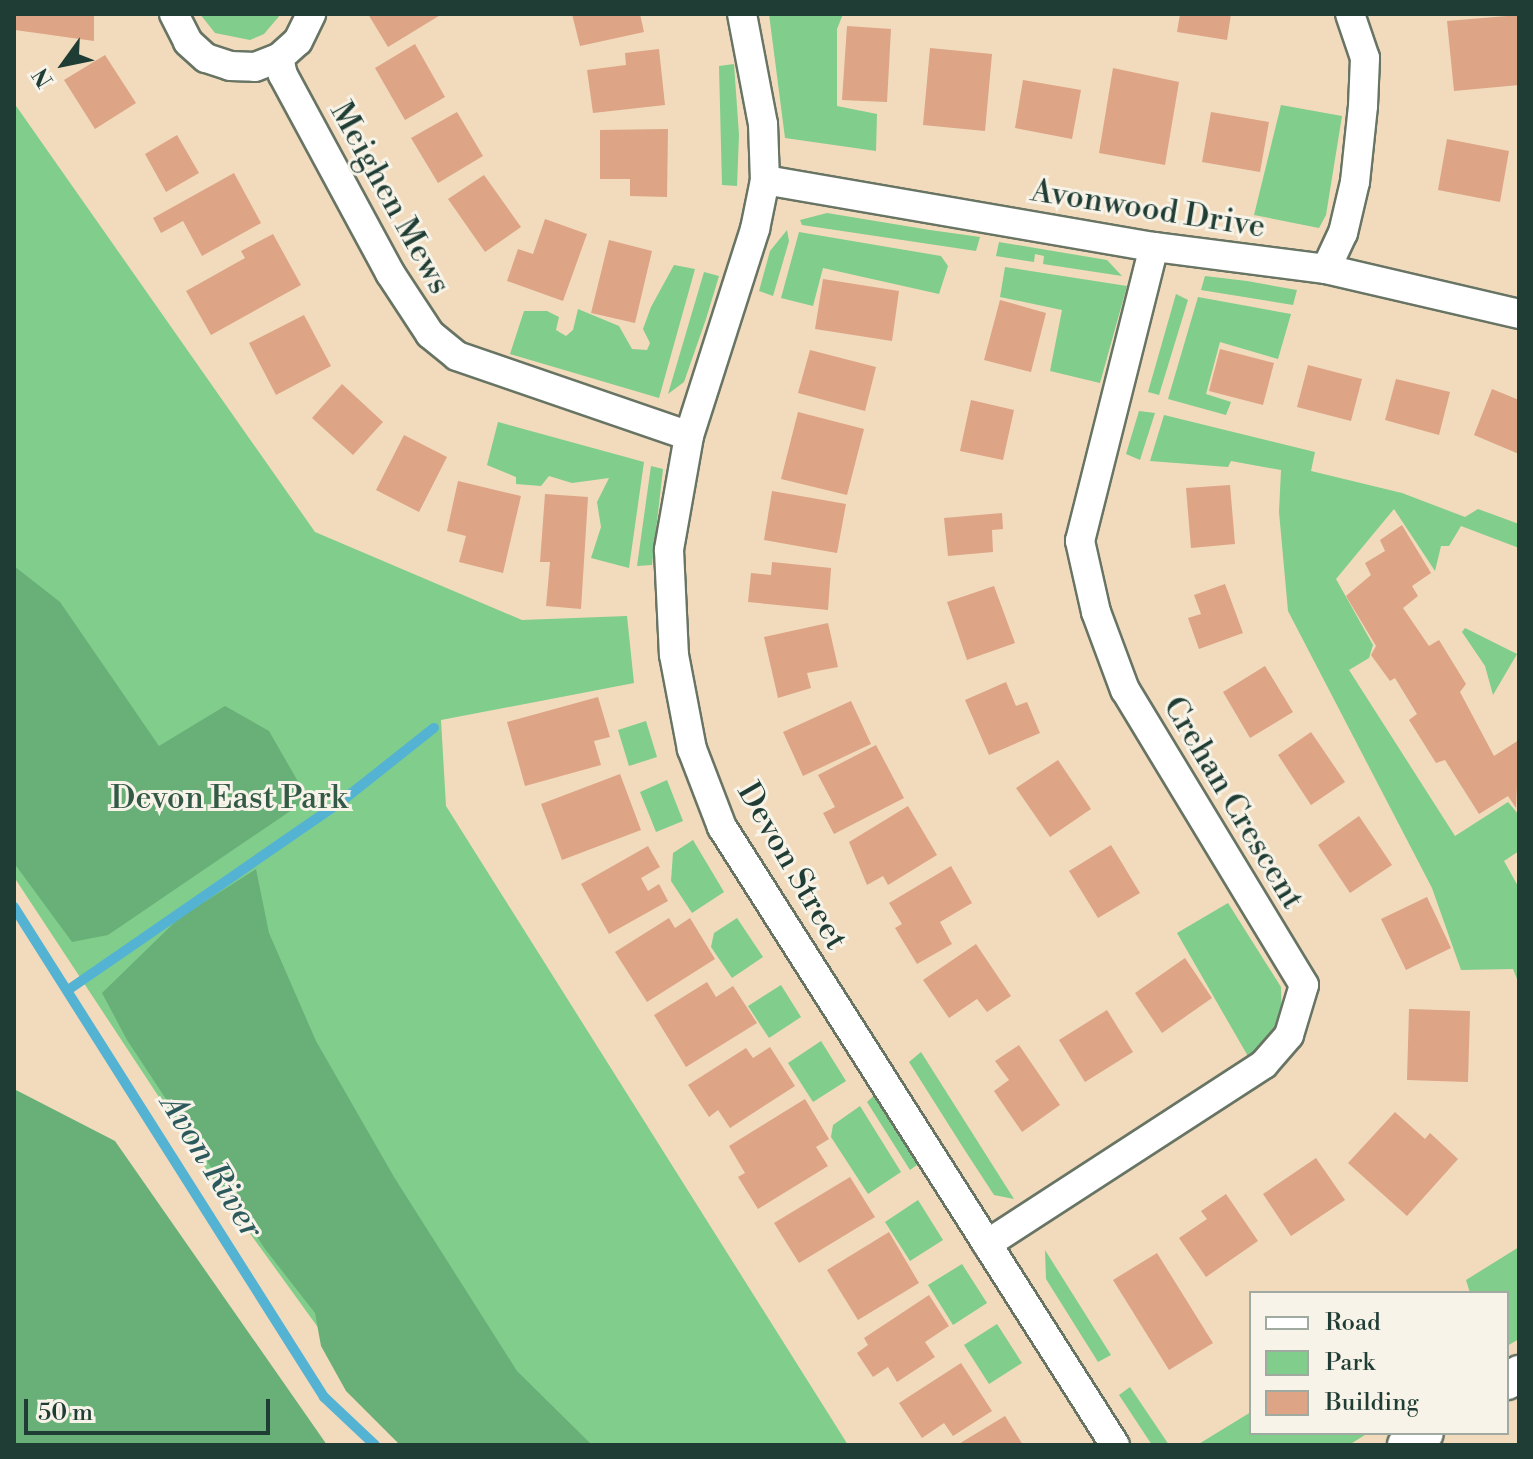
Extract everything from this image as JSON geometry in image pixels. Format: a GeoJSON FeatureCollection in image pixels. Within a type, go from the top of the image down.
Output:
{"type":"FeatureCollection","features":[{"type":"Feature","properties":{"kind":"street"},"geometry":{"type":"LineString","coordinates":[[174,14],[188,42],[206,58],[230,66],[255,67],[279,58],[298,41],[311,14]]}},
{"type":"Feature","properties":{"kind":"street","name":"Devon Street"},"geometry":{"type":"LineString","coordinates":[[742,14],[763,124],[765,180],[755,229],[689,436],[669,550],[674,655],[692,749],[722,827],[1115,1445]]}},
{"type":"Feature","properties":{"kind":"street"},"geometry":{"type":"LineString","coordinates":[[1326,269],[1343,233],[1355,182],[1361,121],[1365,58],[1350,14]]}},
{"type":"Feature","properties":{"kind":"street","name":"Meighen Mews"},"geometry":{"type":"LineString","coordinates":[[279,58],[283,75],[390,273],[430,334],[457,356],[689,436]]}},
{"type":"Feature","properties":{"kind":"street","name":"Avonwood Drive"},"geometry":{"type":"LineString","coordinates":[[765,180],[1154,247],[1326,269],[1519,314]]}},
{"type":"Feature","properties":{"kind":"street","name":"Crehan Crescent"},"geometry":{"type":"LineString","coordinates":[[987,1244],[1264,1064],[1289,1035],[1304,985],[1125,690],[1096,612],[1080,541],[1154,247]]}},
{"type":"Feature","properties":{"kind":"green space"},"geometry":{"type":"Polygon","coordinates":[[[200,14],[281,14],[264,34],[250,40],[215,33],[200,14]]]}},
{"type":"Feature","properties":{"kind":"green space"},"geometry":{"type":"Polygon","coordinates":[[[769,14],[843,14],[837,29],[837,106],[877,114],[876,151],[785,138],[769,14]]]}},
{"type":"Feature","properties":{"kind":"green space"},"geometry":{"type":"Polygon","coordinates":[[[734,64],[739,135],[737,186],[722,185],[719,66],[734,64]]]}},
{"type":"Feature","properties":{"kind":"green space","name":"Devon East Park"},"geometry":{"type":"Polygon","coordinates":[[[14,103],[315,532],[522,620],[627,616],[634,683],[441,720],[446,806],[848,1445],[403,1445],[236,1214],[14,877],[14,103]]]}},
{"type":"Feature","properties":{"kind":"green space"},"geometry":{"type":"Polygon","coordinates":[[[1281,105],[1342,116],[1326,215],[1319,228],[1254,215],[1281,105]]]}},
{"type":"Feature","properties":{"kind":"green space"},"geometry":{"type":"Polygon","coordinates":[[[827,213],[980,237],[976,251],[802,225],[800,220],[827,213]]]}},
{"type":"Feature","properties":{"kind":"green space"},"geometry":{"type":"Polygon","coordinates":[[[787,230],[789,241],[773,296],[759,291],[770,251],[787,230]]]}},
{"type":"Feature","properties":{"kind":"green space"},"geometry":{"type":"Polygon","coordinates":[[[799,232],[941,256],[948,266],[939,294],[823,268],[813,306],[781,298],[799,232]]]}},
{"type":"Feature","properties":{"kind":"green space"},"geometry":{"type":"Polygon","coordinates":[[[999,242],[1107,260],[1122,276],[1043,264],[1044,256],[1035,254],[1034,262],[996,256],[999,242]]]}},
{"type":"Feature","properties":{"kind":"green space"},"geometry":{"type":"Polygon","coordinates":[[[674,265],[695,269],[659,398],[510,354],[524,311],[547,311],[559,317],[556,330],[566,336],[573,330],[578,309],[619,326],[632,349],[647,350],[650,343],[643,329],[674,265]]]}},
{"type":"Feature","properties":{"kind":"green space"},"geometry":{"type":"Polygon","coordinates":[[[1005,267],[1127,286],[1100,383],[1050,371],[1062,310],[1000,297],[1005,267]]]}},
{"type":"Feature","properties":{"kind":"green space"},"geometry":{"type":"Polygon","coordinates":[[[704,272],[719,276],[684,382],[668,394],[704,272]]]}},
{"type":"Feature","properties":{"kind":"green space"},"geometry":{"type":"Polygon","coordinates":[[[1205,276],[1297,290],[1293,305],[1201,290],[1205,276]]]}},
{"type":"Feature","properties":{"kind":"green space"},"geometry":{"type":"Polygon","coordinates":[[[1176,294],[1188,300],[1159,395],[1148,392],[1176,294]]]}},
{"type":"Feature","properties":{"kind":"green space"},"geometry":{"type":"Polygon","coordinates":[[[1198,297],[1291,314],[1278,359],[1220,342],[1206,394],[1231,402],[1226,415],[1168,399],[1198,297]]]}},
{"type":"Feature","properties":{"kind":"green space"},"geometry":{"type":"Polygon","coordinates":[[[1139,411],[1155,413],[1140,460],[1126,454],[1139,411]]]}},
{"type":"Feature","properties":{"kind":"green space"},"geometry":{"type":"Polygon","coordinates":[[[1164,415],[1315,452],[1311,471],[1402,493],[1465,517],[1478,509],[1519,524],[1519,548],[1461,526],[1449,546],[1441,546],[1435,571],[1394,509],[1336,579],[1373,645],[1369,658],[1349,670],[1455,836],[1508,802],[1519,815],[1519,851],[1504,861],[1519,888],[1519,984],[1513,969],[1461,970],[1432,888],[1288,611],[1279,512],[1281,470],[1231,461],[1228,467],[1150,461],[1164,415]]]}},
{"type":"Feature","properties":{"kind":"green space"},"geometry":{"type":"Polygon","coordinates":[[[498,422],[644,462],[629,568],[591,558],[601,527],[597,502],[609,478],[572,483],[549,476],[541,486],[516,484],[516,477],[487,465],[498,422]]]}},
{"type":"Feature","properties":{"kind":"green space"},"geometry":{"type":"Polygon","coordinates":[[[651,466],[663,469],[652,565],[637,566],[651,466]]]}},
{"type":"Feature","properties":{"kind":"green space"},"geometry":{"type":"Polygon","coordinates":[[[14,566],[60,602],[159,746],[225,706],[269,731],[308,799],[108,935],[72,942],[14,863],[14,566]]]}},
{"type":"Feature","properties":{"kind":"green space"},"geometry":{"type":"Polygon","coordinates":[[[1465,628],[1517,654],[1493,695],[1485,666],[1462,632],[1465,628]]]}},
{"type":"Feature","properties":{"kind":"green space"},"geometry":{"type":"Polygon","coordinates":[[[646,721],[657,757],[629,766],[618,730],[646,721]]]}},
{"type":"Feature","properties":{"kind":"green space"},"geometry":{"type":"Polygon","coordinates":[[[667,780],[683,821],[656,832],[640,792],[667,780]]]}},
{"type":"Feature","properties":{"kind":"green space"},"geometry":{"type":"Polygon","coordinates":[[[693,840],[724,892],[692,913],[671,881],[673,853],[693,840]]]}},
{"type":"Feature","properties":{"kind":"green space"},"geometry":{"type":"Polygon","coordinates":[[[256,869],[269,933],[316,1041],[394,1177],[517,1371],[592,1445],[400,1445],[346,1391],[321,1346],[315,1313],[265,1249],[127,1040],[102,993],[179,918],[256,869]]]}},
{"type":"Feature","properties":{"kind":"green space"},"geometry":{"type":"Polygon","coordinates":[[[1228,903],[1281,987],[1282,1025],[1267,1045],[1249,1058],[1177,933],[1228,903]]]}},
{"type":"Feature","properties":{"kind":"green space"},"geometry":{"type":"Polygon","coordinates":[[[737,918],[763,957],[732,978],[711,947],[714,933],[737,918]]]}},
{"type":"Feature","properties":{"kind":"green space"},"geometry":{"type":"Polygon","coordinates":[[[781,985],[801,1017],[769,1038],[748,1006],[781,985]]]}},
{"type":"Feature","properties":{"kind":"green space"},"geometry":{"type":"Polygon","coordinates":[[[821,1041],[846,1081],[813,1102],[788,1063],[821,1041]]]}},
{"type":"Feature","properties":{"kind":"green space"},"geometry":{"type":"Polygon","coordinates":[[[921,1052],[1014,1199],[994,1195],[964,1149],[909,1062],[921,1052]]]}},
{"type":"Feature","properties":{"kind":"green space"},"geometry":{"type":"Polygon","coordinates":[[[14,1089],[115,1141],[327,1445],[14,1445],[14,1089]]]}},
{"type":"Feature","properties":{"kind":"green space"},"geometry":{"type":"Polygon","coordinates":[[[878,1092],[921,1162],[910,1170],[867,1102],[878,1092]]]}},
{"type":"Feature","properties":{"kind":"green space"},"geometry":{"type":"Polygon","coordinates":[[[860,1106],[901,1172],[868,1194],[831,1137],[833,1125],[860,1106]]]}},
{"type":"Feature","properties":{"kind":"green space"},"geometry":{"type":"Polygon","coordinates":[[[918,1200],[943,1240],[910,1261],[885,1222],[918,1200]]]}},
{"type":"Feature","properties":{"kind":"green space"},"geometry":{"type":"Polygon","coordinates":[[[1519,1247],[1519,1339],[1509,1345],[1509,1291],[1469,1291],[1466,1280],[1519,1247]]]}},
{"type":"Feature","properties":{"kind":"green space"},"geometry":{"type":"Polygon","coordinates":[[[1045,1250],[1111,1355],[1098,1362],[1046,1279],[1045,1250]]]}},
{"type":"Feature","properties":{"kind":"green space"},"geometry":{"type":"Polygon","coordinates":[[[962,1264],[987,1303],[953,1325],[928,1285],[962,1264]]]}},
{"type":"Feature","properties":{"kind":"green space"},"geometry":{"type":"Polygon","coordinates":[[[997,1324],[1022,1363],[989,1384],[964,1345],[997,1324]]]}},
{"type":"Feature","properties":{"kind":"green space"},"geometry":{"type":"Polygon","coordinates":[[[1130,1387],[1169,1445],[1152,1445],[1119,1395],[1130,1387]]]}},
{"type":"Feature","properties":{"kind":"green space"},"geometry":{"type":"Polygon","coordinates":[[[1249,1413],[1249,1435],[1365,1435],[1349,1445],[1197,1445],[1249,1413]]]}},
{"type":"Feature","properties":{"kind":"building"},"geometry":{"type":"Polygon","coordinates":[[[14,14],[94,14],[94,41],[15,30],[14,14]]]}},
{"type":"Feature","properties":{"kind":"building"},"geometry":{"type":"Polygon","coordinates":[[[368,14],[442,14],[388,47],[368,14]]]}},
{"type":"Feature","properties":{"kind":"building"},"geometry":{"type":"Polygon","coordinates":[[[572,14],[640,14],[644,32],[580,46],[572,14]]]}},
{"type":"Feature","properties":{"kind":"building"},"geometry":{"type":"Polygon","coordinates":[[[1180,14],[1231,14],[1227,40],[1177,32],[1180,14]]]}},
{"type":"Feature","properties":{"kind":"building"},"geometry":{"type":"Polygon","coordinates":[[[1519,15],[1519,85],[1454,91],[1447,21],[1519,15]]]}},
{"type":"Feature","properties":{"kind":"building"},"geometry":{"type":"Polygon","coordinates":[[[847,26],[891,29],[887,102],[842,100],[847,26]]]}},
{"type":"Feature","properties":{"kind":"building"},"geometry":{"type":"Polygon","coordinates":[[[415,44],[445,97],[405,120],[375,68],[415,44]]]}},
{"type":"Feature","properties":{"kind":"building"},"geometry":{"type":"Polygon","coordinates":[[[930,48],[992,54],[985,131],[923,125],[930,48]]]}},
{"type":"Feature","properties":{"kind":"building"},"geometry":{"type":"Polygon","coordinates":[[[659,49],[665,105],[593,113],[587,70],[626,65],[625,53],[659,49]]]}},
{"type":"Feature","properties":{"kind":"building"},"geometry":{"type":"Polygon","coordinates":[[[105,55],[136,103],[95,129],[64,80],[105,55]]]}},
{"type":"Feature","properties":{"kind":"building"},"geometry":{"type":"Polygon","coordinates":[[[1113,68],[1179,82],[1165,165],[1099,153],[1113,68]]]}},
{"type":"Feature","properties":{"kind":"building"},"geometry":{"type":"Polygon","coordinates":[[[1023,80],[1081,90],[1072,139],[1015,128],[1023,80]]]}},
{"type":"Feature","properties":{"kind":"building"},"geometry":{"type":"Polygon","coordinates":[[[457,112],[483,156],[438,183],[411,138],[457,112]]]}},
{"type":"Feature","properties":{"kind":"building"},"geometry":{"type":"Polygon","coordinates":[[[1211,112],[1269,122],[1260,172],[1202,162],[1211,112]]]}},
{"type":"Feature","properties":{"kind":"building"},"geometry":{"type":"Polygon","coordinates":[[[668,129],[667,197],[630,196],[630,179],[600,179],[600,130],[668,129]]]}},
{"type":"Feature","properties":{"kind":"building"},"geometry":{"type":"Polygon","coordinates":[[[177,135],[199,173],[166,192],[145,154],[177,135]]]}},
{"type":"Feature","properties":{"kind":"building"},"geometry":{"type":"Polygon","coordinates":[[[1447,139],[1509,151],[1500,202],[1438,190],[1447,139]]]}},
{"type":"Feature","properties":{"kind":"building"},"geometry":{"type":"Polygon","coordinates":[[[234,173],[261,223],[202,256],[183,221],[161,233],[153,218],[234,173]]]}},
{"type":"Feature","properties":{"kind":"building"},"geometry":{"type":"Polygon","coordinates":[[[484,175],[521,227],[485,252],[448,199],[484,175]]]}},
{"type":"Feature","properties":{"kind":"building"},"geometry":{"type":"Polygon","coordinates":[[[545,219],[587,234],[563,301],[507,281],[518,249],[533,254],[545,219]]]}},
{"type":"Feature","properties":{"kind":"building"},"geometry":{"type":"Polygon","coordinates":[[[273,234],[301,285],[211,335],[186,291],[245,258],[241,251],[273,234]]]}},
{"type":"Feature","properties":{"kind":"building"},"geometry":{"type":"Polygon","coordinates":[[[609,240],[652,251],[635,323],[591,313],[609,240]]]}},
{"type":"Feature","properties":{"kind":"building"},"geometry":{"type":"Polygon","coordinates":[[[823,279],[899,291],[892,341],[815,329],[823,279]]]}},
{"type":"Feature","properties":{"kind":"building"},"geometry":{"type":"Polygon","coordinates":[[[1000,300],[1046,313],[1031,372],[984,360],[1000,300]]]}},
{"type":"Feature","properties":{"kind":"building"},"geometry":{"type":"Polygon","coordinates":[[[304,315],[331,366],[276,395],[249,343],[304,315]]]}},
{"type":"Feature","properties":{"kind":"building"},"geometry":{"type":"Polygon","coordinates":[[[1220,349],[1274,363],[1263,405],[1209,391],[1220,349]]]}},
{"type":"Feature","properties":{"kind":"building"},"geometry":{"type":"Polygon","coordinates":[[[810,350],[876,367],[865,411],[798,393],[810,350]]]}},
{"type":"Feature","properties":{"kind":"building"},"geometry":{"type":"Polygon","coordinates":[[[1308,365],[1362,379],[1351,421],[1297,407],[1308,365]]]}},
{"type":"Feature","properties":{"kind":"building"},"geometry":{"type":"Polygon","coordinates":[[[1396,379],[1450,392],[1439,435],[1385,420],[1396,379]]]}},
{"type":"Feature","properties":{"kind":"building"},"geometry":{"type":"Polygon","coordinates":[[[342,384],[383,422],[353,455],[312,418],[342,384]]]}},
{"type":"Feature","properties":{"kind":"building"},"geometry":{"type":"Polygon","coordinates":[[[1492,389],[1519,400],[1519,454],[1474,435],[1492,389]]]}},
{"type":"Feature","properties":{"kind":"building"},"geometry":{"type":"Polygon","coordinates":[[[971,400],[1014,410],[1003,460],[960,451],[971,400]]]}},
{"type":"Feature","properties":{"kind":"building"},"geometry":{"type":"Polygon","coordinates":[[[798,412],[864,429],[847,495],[781,479],[798,412]]]}},
{"type":"Feature","properties":{"kind":"building"},"geometry":{"type":"Polygon","coordinates":[[[404,435],[447,457],[419,512],[376,490],[404,435]]]}},
{"type":"Feature","properties":{"kind":"building"},"geometry":{"type":"Polygon","coordinates":[[[458,481],[521,496],[503,573],[459,562],[466,536],[447,531],[458,481]]]}},
{"type":"Feature","properties":{"kind":"building"},"geometry":{"type":"Polygon","coordinates":[[[1230,485],[1235,544],[1191,548],[1186,488],[1230,485]]]}},
{"type":"Feature","properties":{"kind":"building"},"geometry":{"type":"Polygon","coordinates":[[[772,491],[846,504],[837,553],[764,540],[772,491]]]}},
{"type":"Feature","properties":{"kind":"building"},"geometry":{"type":"Polygon","coordinates":[[[545,494],[588,497],[581,609],[546,606],[550,562],[540,562],[545,494]]]}},
{"type":"Feature","properties":{"kind":"building"},"geometry":{"type":"Polygon","coordinates":[[[1002,513],[1003,529],[992,530],[993,552],[948,556],[944,518],[1002,513]]]}},
{"type":"Feature","properties":{"kind":"building"},"geometry":{"type":"Polygon","coordinates":[[[1402,525],[1431,573],[1412,586],[1418,596],[1403,608],[1429,646],[1439,640],[1466,684],[1460,692],[1494,756],[1519,740],[1516,808],[1508,796],[1479,814],[1445,760],[1436,763],[1409,720],[1417,714],[1395,678],[1390,681],[1371,655],[1376,646],[1346,596],[1371,575],[1365,563],[1385,551],[1380,540],[1402,525]]]}},
{"type":"Feature","properties":{"kind":"building"},"geometry":{"type":"Polygon","coordinates":[[[772,562],[831,568],[828,610],[748,602],[751,573],[771,575],[772,562]]]}},
{"type":"Feature","properties":{"kind":"building"},"geometry":{"type":"Polygon","coordinates":[[[1225,584],[1243,633],[1199,649],[1188,618],[1201,614],[1194,595],[1225,584]]]}},
{"type":"Feature","properties":{"kind":"building"},"geometry":{"type":"Polygon","coordinates":[[[994,586],[1015,643],[967,660],[947,602],[994,586]]]}},
{"type":"Feature","properties":{"kind":"building"},"geometry":{"type":"Polygon","coordinates":[[[828,623],[838,667],[807,673],[811,688],[778,698],[764,637],[828,623]]]}},
{"type":"Feature","properties":{"kind":"building"},"geometry":{"type":"Polygon","coordinates":[[[1265,666],[1293,712],[1250,738],[1223,692],[1265,666]]]}},
{"type":"Feature","properties":{"kind":"building"},"geometry":{"type":"Polygon","coordinates":[[[1006,682],[1016,706],[1027,702],[1040,733],[989,755],[965,700],[1006,682]]]}},
{"type":"Feature","properties":{"kind":"building"},"geometry":{"type":"Polygon","coordinates":[[[598,697],[610,737],[594,741],[601,765],[525,786],[507,722],[598,697]]]}},
{"type":"Feature","properties":{"kind":"building"},"geometry":{"type":"Polygon","coordinates":[[[851,701],[871,744],[803,776],[783,732],[851,701]]]}},
{"type":"Feature","properties":{"kind":"building"},"geometry":{"type":"Polygon","coordinates":[[[1311,732],[1345,782],[1311,805],[1278,755],[1311,732]]]}},
{"type":"Feature","properties":{"kind":"building"},"geometry":{"type":"Polygon","coordinates":[[[876,745],[904,798],[834,834],[823,813],[835,807],[818,775],[876,745]]]}},
{"type":"Feature","properties":{"kind":"building"},"geometry":{"type":"Polygon","coordinates":[[[1058,760],[1091,809],[1050,837],[1016,788],[1058,760]]]}},
{"type":"Feature","properties":{"kind":"building"},"geometry":{"type":"Polygon","coordinates":[[[620,774],[641,830],[562,860],[541,804],[620,774]]]}},
{"type":"Feature","properties":{"kind":"building"},"geometry":{"type":"Polygon","coordinates":[[[908,806],[937,855],[888,885],[883,876],[867,885],[849,842],[908,806]]]}},
{"type":"Feature","properties":{"kind":"building"},"geometry":{"type":"Polygon","coordinates":[[[1359,816],[1392,865],[1350,893],[1318,845],[1359,816]]]}},
{"type":"Feature","properties":{"kind":"building"},"geometry":{"type":"Polygon","coordinates":[[[1111,845],[1140,893],[1098,918],[1069,871],[1111,845]]]}},
{"type":"Feature","properties":{"kind":"building"},"geometry":{"type":"Polygon","coordinates":[[[648,846],[660,867],[641,878],[648,891],[659,884],[668,901],[609,934],[581,884],[648,846]]]}},
{"type":"Feature","properties":{"kind":"building"},"geometry":{"type":"Polygon","coordinates":[[[951,866],[972,903],[940,922],[952,944],[917,964],[895,928],[902,924],[889,903],[951,866]]]}},
{"type":"Feature","properties":{"kind":"building"},"geometry":{"type":"Polygon","coordinates":[[[1427,897],[1451,948],[1406,970],[1381,919],[1427,897]]]}},
{"type":"Feature","properties":{"kind":"building"},"geometry":{"type":"Polygon","coordinates":[[[669,918],[675,928],[690,918],[715,959],[647,1002],[615,952],[669,918]]]}},
{"type":"Feature","properties":{"kind":"building"},"geometry":{"type":"Polygon","coordinates":[[[976,944],[1011,996],[987,1012],[977,999],[949,1018],[923,980],[976,944]]]}},
{"type":"Feature","properties":{"kind":"building"},"geometry":{"type":"Polygon","coordinates":[[[1185,958],[1212,998],[1162,1033],[1135,993],[1185,958]]]}},
{"type":"Feature","properties":{"kind":"building"},"geometry":{"type":"Polygon","coordinates":[[[707,982],[716,997],[733,986],[757,1023],[686,1067],[654,1015],[707,982]]]}},
{"type":"Feature","properties":{"kind":"building"},"geometry":{"type":"Polygon","coordinates":[[[1409,1009],[1470,1011],[1468,1082],[1407,1080],[1409,1009]]]}},
{"type":"Feature","properties":{"kind":"building"},"geometry":{"type":"Polygon","coordinates":[[[1107,1010],[1133,1052],[1085,1082],[1059,1040],[1107,1010]]]}},
{"type":"Feature","properties":{"kind":"building"},"geometry":{"type":"Polygon","coordinates":[[[1019,1045],[1060,1105],[1022,1132],[994,1091],[1009,1080],[995,1061],[1019,1045]]]}},
{"type":"Feature","properties":{"kind":"building"},"geometry":{"type":"Polygon","coordinates":[[[770,1047],[795,1086],[730,1128],[718,1110],[709,1117],[688,1085],[746,1048],[753,1058],[770,1047]]]}},
{"type":"Feature","properties":{"kind":"building"},"geometry":{"type":"Polygon","coordinates":[[[805,1099],[829,1139],[816,1147],[828,1166],[758,1209],[738,1177],[745,1173],[729,1146],[805,1099]]]}},
{"type":"Feature","properties":{"kind":"building"},"geometry":{"type":"Polygon","coordinates":[[[1395,1112],[1425,1139],[1430,1133],[1458,1159],[1407,1216],[1348,1163],[1395,1112]]]}},
{"type":"Feature","properties":{"kind":"building"},"geometry":{"type":"Polygon","coordinates":[[[1316,1158],[1345,1200],[1291,1236],[1263,1194],[1316,1158]]]}},
{"type":"Feature","properties":{"kind":"building"},"geometry":{"type":"Polygon","coordinates":[[[850,1177],[875,1217],[799,1263],[774,1223],[850,1177]]]}},
{"type":"Feature","properties":{"kind":"building"},"geometry":{"type":"Polygon","coordinates":[[[1226,1194],[1258,1241],[1206,1277],[1179,1238],[1207,1219],[1201,1211],[1226,1194]]]}},
{"type":"Feature","properties":{"kind":"building"},"geometry":{"type":"Polygon","coordinates":[[[889,1232],[919,1283],[858,1320],[827,1270],[889,1232]]]}},
{"type":"Feature","properties":{"kind":"building"},"geometry":{"type":"Polygon","coordinates":[[[1157,1253],[1213,1343],[1169,1370],[1113,1280],[1157,1253]]]}},
{"type":"Feature","properties":{"kind":"building"},"geometry":{"type":"Polygon","coordinates":[[[929,1295],[949,1326],[925,1342],[935,1357],[897,1382],[888,1367],[873,1377],[857,1353],[868,1345],[864,1338],[929,1295]]]}},
{"type":"Feature","properties":{"kind":"building"},"geometry":{"type":"Polygon","coordinates":[[[961,1363],[992,1411],[953,1436],[944,1423],[922,1438],[899,1403],[961,1363]]]}},
{"type":"Feature","properties":{"kind":"building"},"geometry":{"type":"Polygon","coordinates":[[[1005,1416],[1023,1445],[957,1445],[1005,1416]]]}},
{"type":"Feature","properties":{"kind":"waterway"},"geometry":{"type":"LineString","coordinates":[[68,990],[343,800],[434,728]]}},
{"type":"Feature","properties":{"kind":"waterway","name":"Avon River"},"geometry":{"type":"LineString","coordinates":[[14,907],[324,1397],[375,1445]]}}]}
